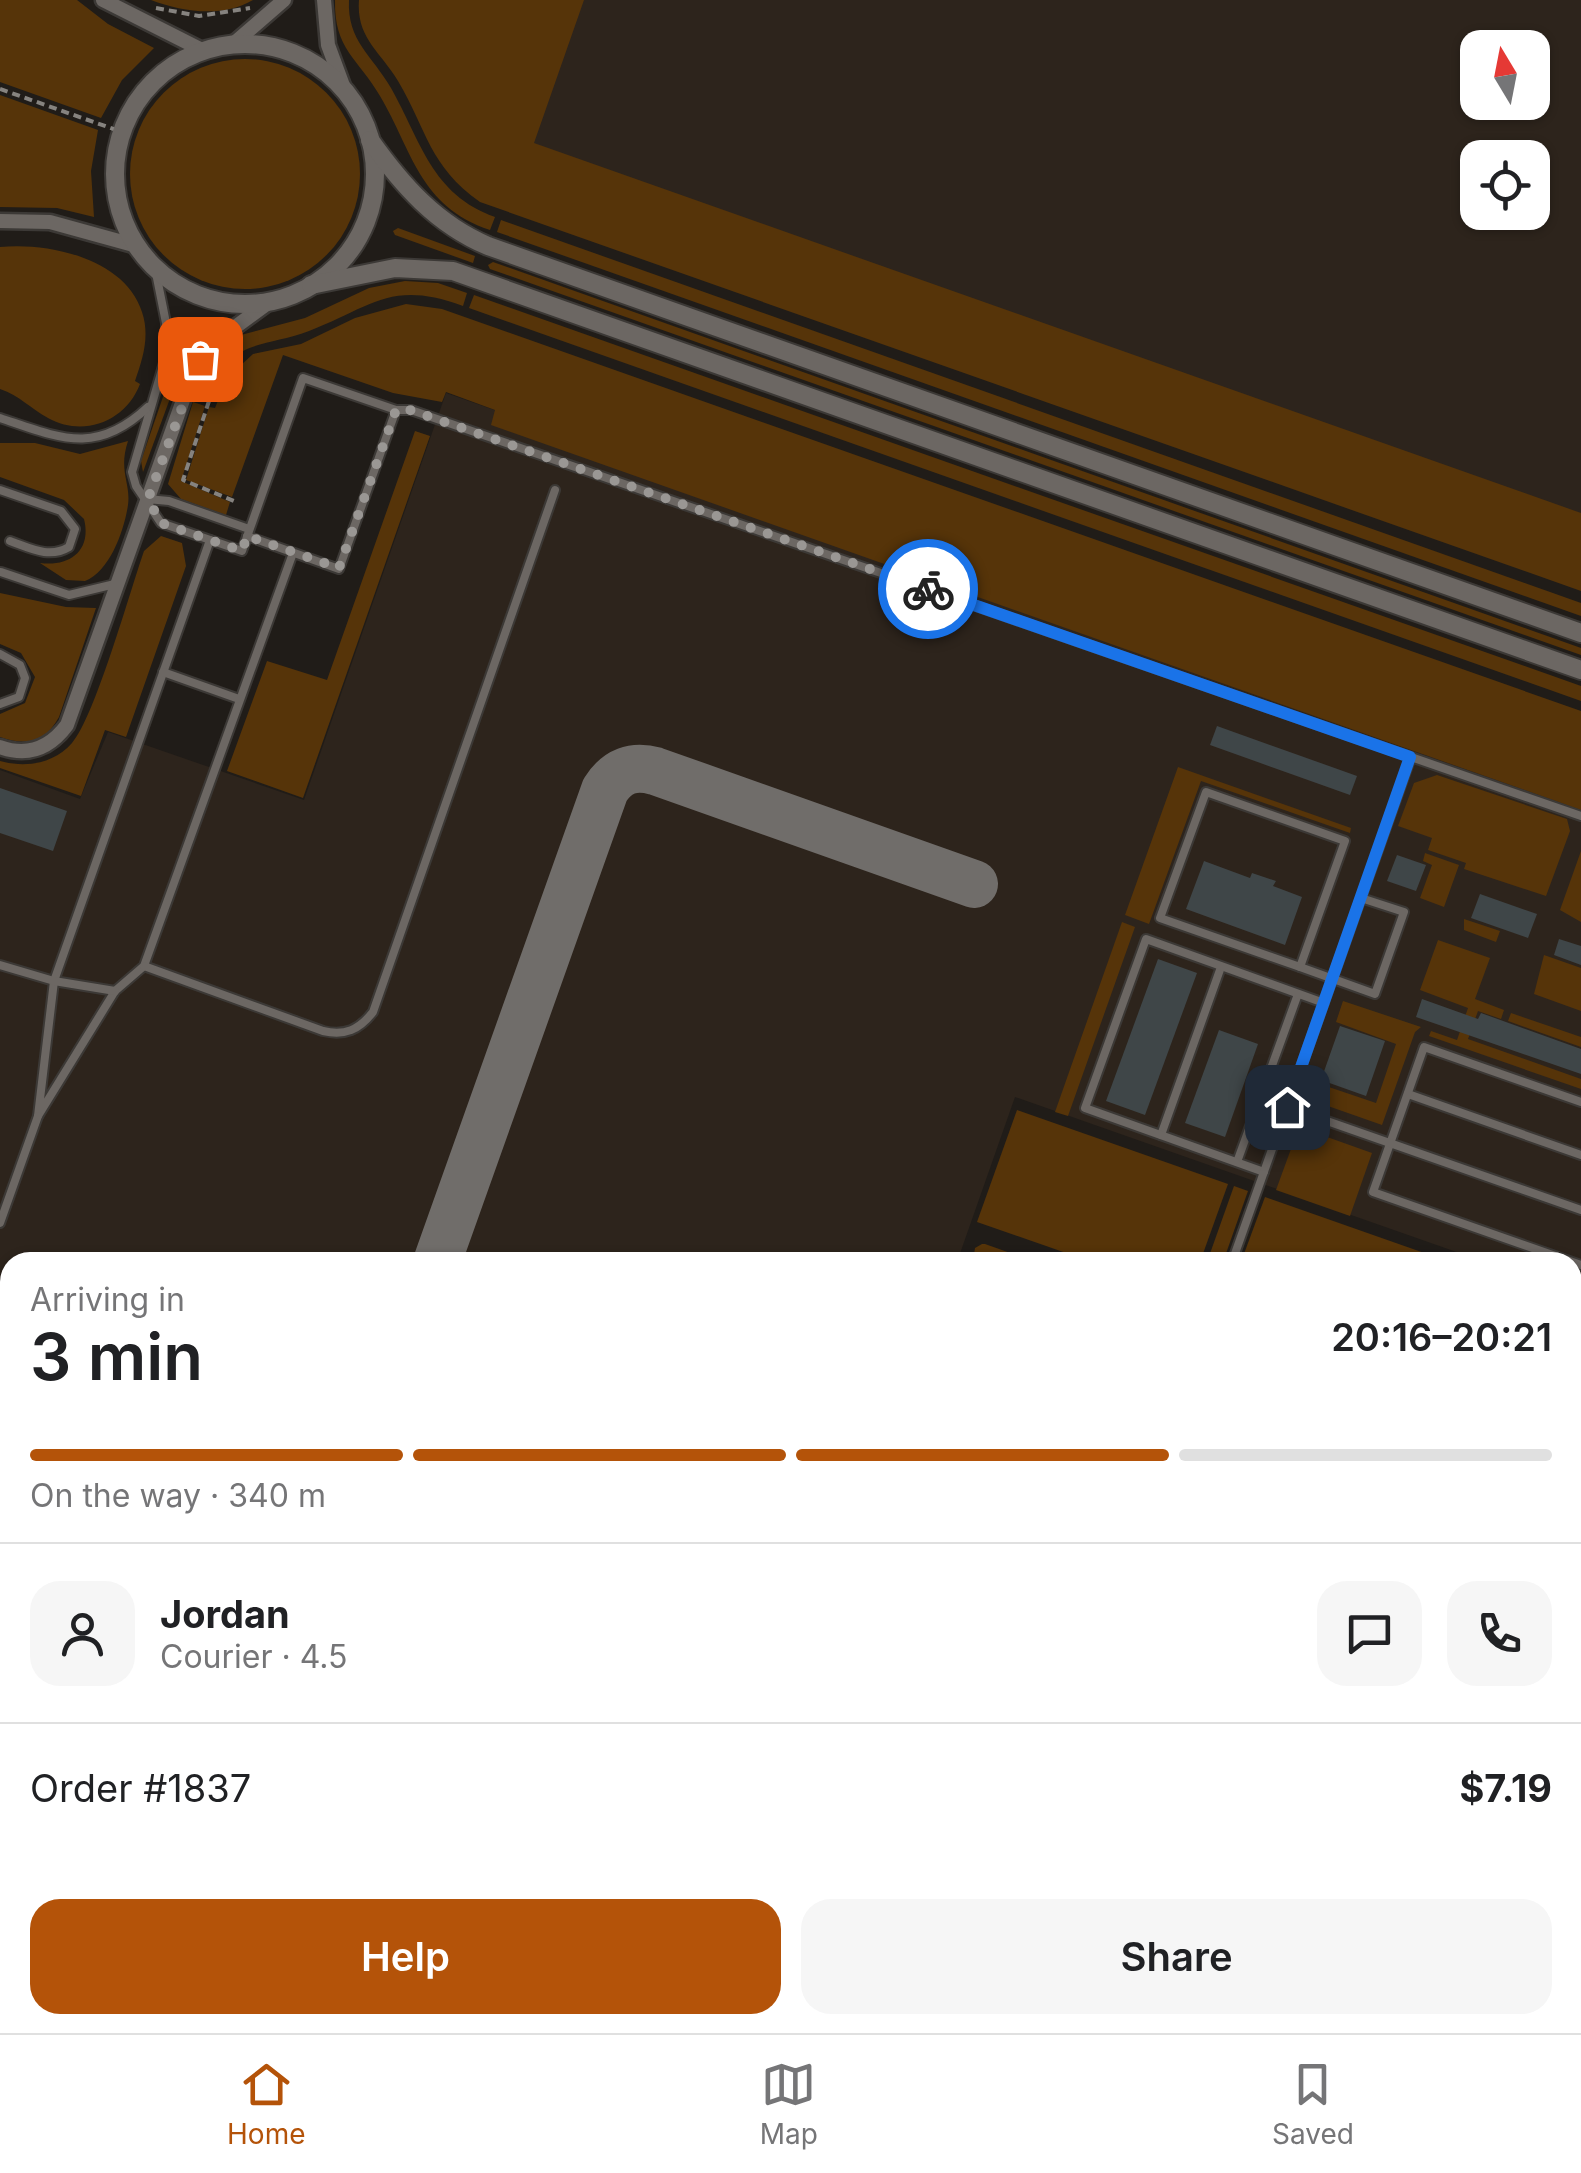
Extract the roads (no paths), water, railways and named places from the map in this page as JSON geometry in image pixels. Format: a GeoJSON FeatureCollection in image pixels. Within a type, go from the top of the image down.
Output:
{"type":"FeatureCollection","features":[{"type":"Feature","properties":{"kind":"street"},"geometry":{"type":"LineString","coordinates":[[104,0],[204,51]]}},
{"type":"Feature","properties":{"kind":"street"},"geometry":{"type":"LineString","coordinates":[[232,45],[284,0]]}},
{"type":"Feature","properties":{"kind":"street"},"geometry":{"type":"LineString","coordinates":[[324,0],[328,44],[345,91],[370,140],[392,171],[436,217],[488,246],[1581,633]]}},
{"type":"Feature","properties":{"kind":"street"},"geometry":{"type":"LineString","coordinates":[[272,300],[230,302],[202,296],[155,268],[137,246],[116,194],[115,166],[122,132],[138,100],[156,80],[204,51],[232,45],[287,51],[313,64],[345,91]]}},
{"type":"Feature","properties":{"kind":"street"},"geometry":{"type":"LineString","coordinates":[[311,285],[344,258],[365,222],[375,182],[370,140]]}},
{"type":"Feature","properties":{"kind":"street"},"geometry":{"type":"LineString","coordinates":[[0,221],[50,222],[137,246]]}},
{"type":"Feature","properties":{"kind":"street"},"geometry":{"type":"LineString","coordinates":[[0,748],[20,752],[43,748],[67,725],[200,359],[231,327],[272,300],[311,285],[395,268],[453,271],[1581,670]]}},
{"type":"Feature","properties":{"kind":"lane"},"geometry":{"type":"LineString","coordinates":[[155,268],[167,334],[132,464],[136,486],[161,523],[242,551],[303,378],[396,410],[424,414],[1581,816]]}},
{"type":"Feature","properties":{"kind":"lane"},"geometry":{"type":"LineString","coordinates":[[0,418],[60,438],[86,440],[118,430],[151,404]]}},
{"type":"Feature","properties":{"kind":"lane"},"geometry":{"type":"LineString","coordinates":[[148,499],[169,501],[339,568],[396,410]]}},
{"type":"Feature","properties":{"kind":"lane"},"geometry":{"type":"LineString","coordinates":[[0,490],[66,514],[75,530],[69,546],[58,552],[46,554],[10,541]]}},
{"type":"Feature","properties":{"kind":"lane"},"geometry":{"type":"LineString","coordinates":[[144,966],[323,1031],[338,1034],[364,1024],[373,1012],[555,490]]}},
{"type":"Feature","properties":{"kind":"lane"},"geometry":{"type":"LineString","coordinates":[[38,1116],[54,982],[210,540]]}},
{"type":"Feature","properties":{"kind":"lane"},"geometry":{"type":"LineString","coordinates":[[0,1223],[38,1116],[115,991],[144,966],[294,552]]}},
{"type":"Feature","properties":{"kind":"lane"},"geometry":{"type":"LineString","coordinates":[[0,572],[69,595],[94,592],[118,583]]}},
{"type":"Feature","properties":{"kind":"lane"},"geometry":{"type":"LineString","coordinates":[[0,654],[20,665],[26,678],[18,697],[0,704]]}},
{"type":"Feature","properties":{"kind":"lane"},"geometry":{"type":"LineString","coordinates":[[163,672],[239,699]]}},
{"type":"Feature","properties":{"kind":"lane"},"geometry":{"type":"LineString","coordinates":[[1236,1252],[1410,757]]}},
{"type":"Feature","properties":{"kind":"lane"},"geometry":{"type":"LineString","coordinates":[[1300,967],[1345,841],[1206,792],[1160,918],[1375,994],[1404,912],[1361,898]]}},
{"type":"Feature","properties":{"kind":"lane"},"geometry":{"type":"LineString","coordinates":[[1264,1172],[1085,1108],[1146,939],[1324,1003]]}},
{"type":"Feature","properties":{"kind":"lane"},"geometry":{"type":"LineString","coordinates":[[0,965],[54,982],[115,991]]}},
{"type":"Feature","properties":{"kind":"lane"},"geometry":{"type":"LineString","coordinates":[[1161,1135],[1222,966]]}},
{"type":"Feature","properties":{"kind":"lane"},"geometry":{"type":"LineString","coordinates":[[1237,1162],[1298,994]]}},
{"type":"Feature","properties":{"kind":"lane"},"geometry":{"type":"LineString","coordinates":[[1544,1252],[1373,1192],[1424,1047],[1581,1102]]}},
{"type":"Feature","properties":{"kind":"lane"},"geometry":{"type":"LineString","coordinates":[[1408,1094],[1581,1155]]}},
{"type":"Feature","properties":{"kind":"lane"},"geometry":{"type":"LineString","coordinates":[[1287,1107],[1581,1210]]}}]}
